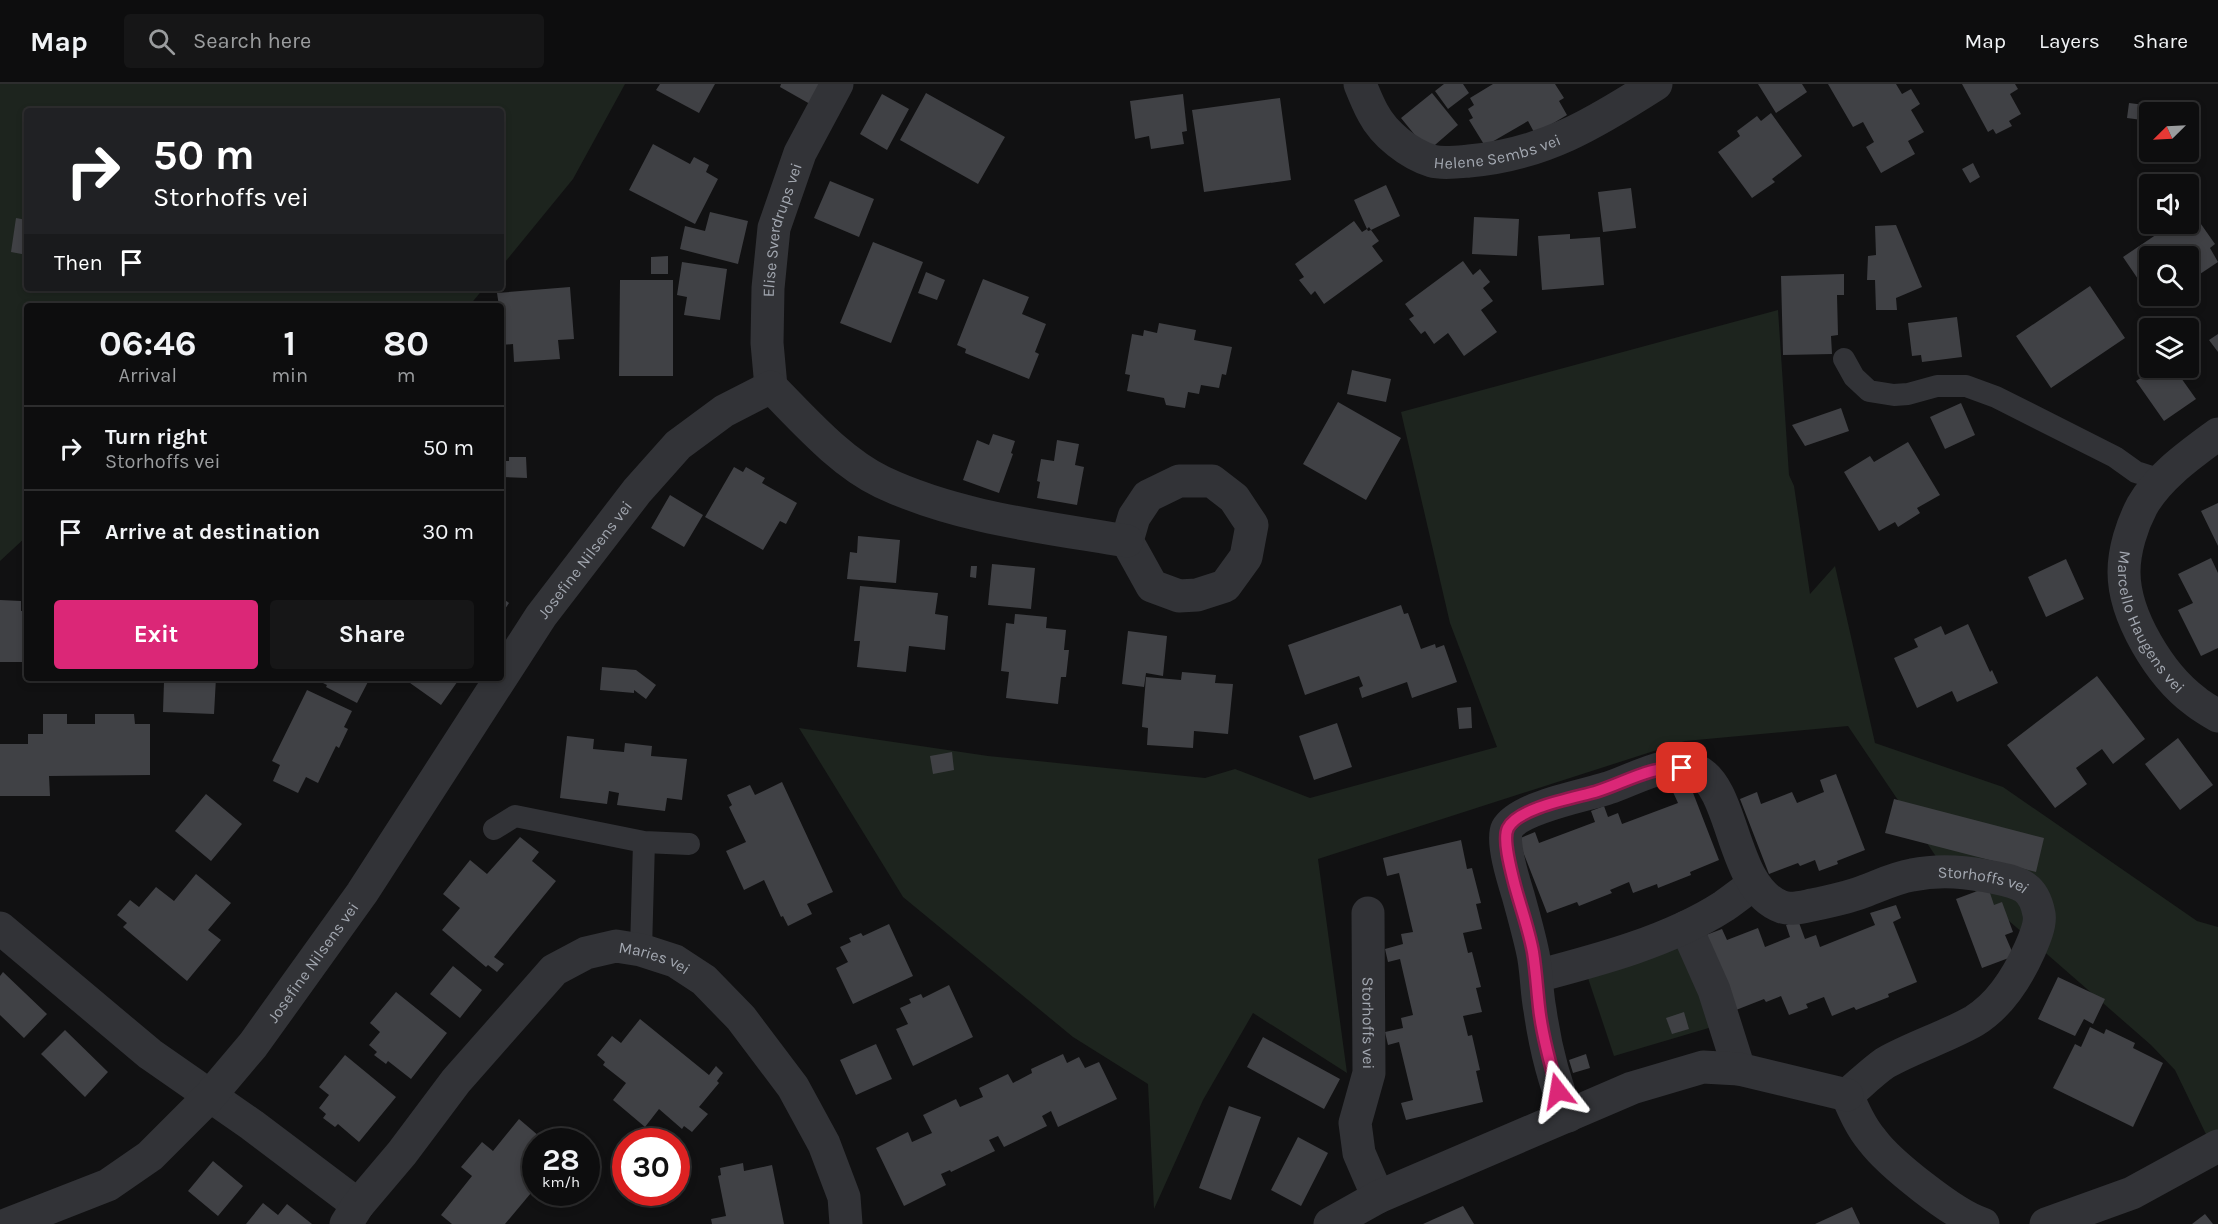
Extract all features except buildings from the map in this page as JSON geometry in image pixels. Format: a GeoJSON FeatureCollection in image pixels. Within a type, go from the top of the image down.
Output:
{"type":"FeatureCollection","features":[{"type":"Feature","properties":{"kind":"street","name":"Elise Sverdrups vei"},"geometry":{"type":"LineString","coordinates":[[771,387],[767,343],[774,228],[800,153],[837,84]]}},
{"type":"Feature","properties":{"kind":"street","name":"Helene Sembs vei"},"geometry":{"type":"LineString","coordinates":[[1360,84],[1373,115],[1393,138],[1433,162],[1492,159],[1525,152],[1605,116],[1656,84]]}},
{"type":"Feature","properties":{"kind":"street"},"geometry":{"type":"LineString","coordinates":[[771,387],[833,449],[881,481],[951,507],[1127,541]]}},
{"type":"Feature","properties":{"kind":"street","name":"Josefine Nilsens vei"},"geometry":{"type":"LineString","coordinates":[[504,673],[541,616],[637,491],[678,445],[724,411],[771,387]]}},
{"type":"Feature","properties":{"kind":"street","name":"Marcello Haugens vei"},"geometry":{"type":"LineString","coordinates":[[2218,434],[2161,480],[2142,506],[2129,537],[2124,571],[2127,598],[2141,633],[2161,666],[2194,700],[2218,716]]}},
{"type":"Feature","properties":{"kind":"street","name":"Josefine Nilsens vei"},"geometry":{"type":"LineString","coordinates":[[8,1224],[108,1185],[150,1156],[209,1097],[253,1045],[362,893],[499,681]]}},
{"type":"Feature","properties":{"kind":"street","name":"Storhoffs vei"},"geometry":{"type":"LineString","coordinates":[[1568,1116],[1558,1091],[1546,1045],[1539,1007],[1533,949],[1513,878],[1505,836],[1508,828],[1521,816],[1669,767],[1694,769],[1709,779],[1754,884],[1759,891],[1782,907],[1794,908],[1841,899],[1888,881],[1947,870],[2020,882],[2033,895],[2040,918],[2031,947],[2003,996],[1976,1020],[1884,1064],[1847,1095]]}},
{"type":"Feature","properties":{"kind":"street"},"geometry":{"type":"LineString","coordinates":[[1537,976],[1588,963],[1686,927],[1723,907],[1754,884]]}},
{"type":"Feature","properties":{"kind":"street","name":"Storhoffs vei"},"geometry":{"type":"LineString","coordinates":[[1368,913],[1369,1073],[1355,1123],[1359,1153],[1378,1197]]}},
{"type":"Feature","properties":{"kind":"street"},"geometry":{"type":"LineString","coordinates":[[1686,927],[1714,990],[1739,1069]]}},
{"type":"Feature","properties":{"kind":"street"},"geometry":{"type":"LineString","coordinates":[[1,931],[150,1054],[209,1097]]}},
{"type":"Feature","properties":{"kind":"street","name":"Maries vei"},"geometry":{"type":"LineString","coordinates":[[209,1097],[252,1125],[352,1215],[456,1081],[554,970],[586,953],[616,946],[641,950],[675,962],[704,980],[741,1017],[765,1049],[793,1087],[824,1144],[844,1197],[846,1224]]}},
{"type":"Feature","properties":{"kind":"street"},"geometry":{"type":"LineString","coordinates":[[1330,1224],[1378,1197],[1632,1088],[1703,1067],[1739,1069],[1847,1095],[1872,1141],[1901,1170],[1944,1202],[1983,1224]]}},
{"type":"Feature","properties":{"kind":"street"},"geometry":{"type":"LineString","coordinates":[[2046,1224],[2132,1193],[2218,1146]]}},
{"type":"Feature","properties":{"kind":"lane"},"geometry":{"type":"LineString","coordinates":[[1844,358],[1854,377],[1869,391],[1894,395],[1908,394],[1937,386],[1966,386],[1996,397],[2105,452],[2136,472],[2161,480]]}},
{"type":"Feature","properties":{"kind":"lane"},"geometry":{"type":"LineString","coordinates":[[494,830],[515,816],[644,842],[688,844]]}},
{"type":"Feature","properties":{"kind":"lane"},"geometry":{"type":"LineString","coordinates":[[641,950],[644,842]]}},
{"type":"Feature","properties":{"kind":"shaded area"},"geometry":{"type":"Polygon","coordinates":[[[0,84],[625,84],[573,179],[504,263],[504,108],[24,108],[24,291],[482,291],[472,303],[24,303],[24,539],[0,561],[0,84]]]}},
{"type":"Feature","properties":{"kind":"shaded area"},"geometry":{"type":"Polygon","coordinates":[[[1778,310],[1789,475],[1794,486],[1810,594],[1835,566],[1875,743],[2003,787],[2197,921],[2218,927],[2218,1159],[2175,1070],[2151,1045],[1937,858],[1848,726],[1685,741],[1318,859],[1347,1073],[1253,1013],[1203,1100],[1154,1209],[1148,1084],[1073,1037],[903,897],[799,728],[988,756],[1205,778],[1235,769],[1310,798],[1497,747],[1450,623],[1401,412],[1778,310]]]}},
{"type":"Feature","properties":{"kind":"shaded area"},"geometry":{"type":"Polygon","coordinates":[[[1681,935],[1712,1027],[1614,1056],[1586,972],[1681,935]]]}},
{"type":"Feature","properties":{"kind":"route"},"geometry":{"type":"LineString","coordinates":[[1558,1091],[1539,1007],[1533,949],[1513,878],[1505,836],[1508,828],[1521,816],[1543,807],[1610,787],[1656,770],[1669,767],[1682,768]]}}]}
